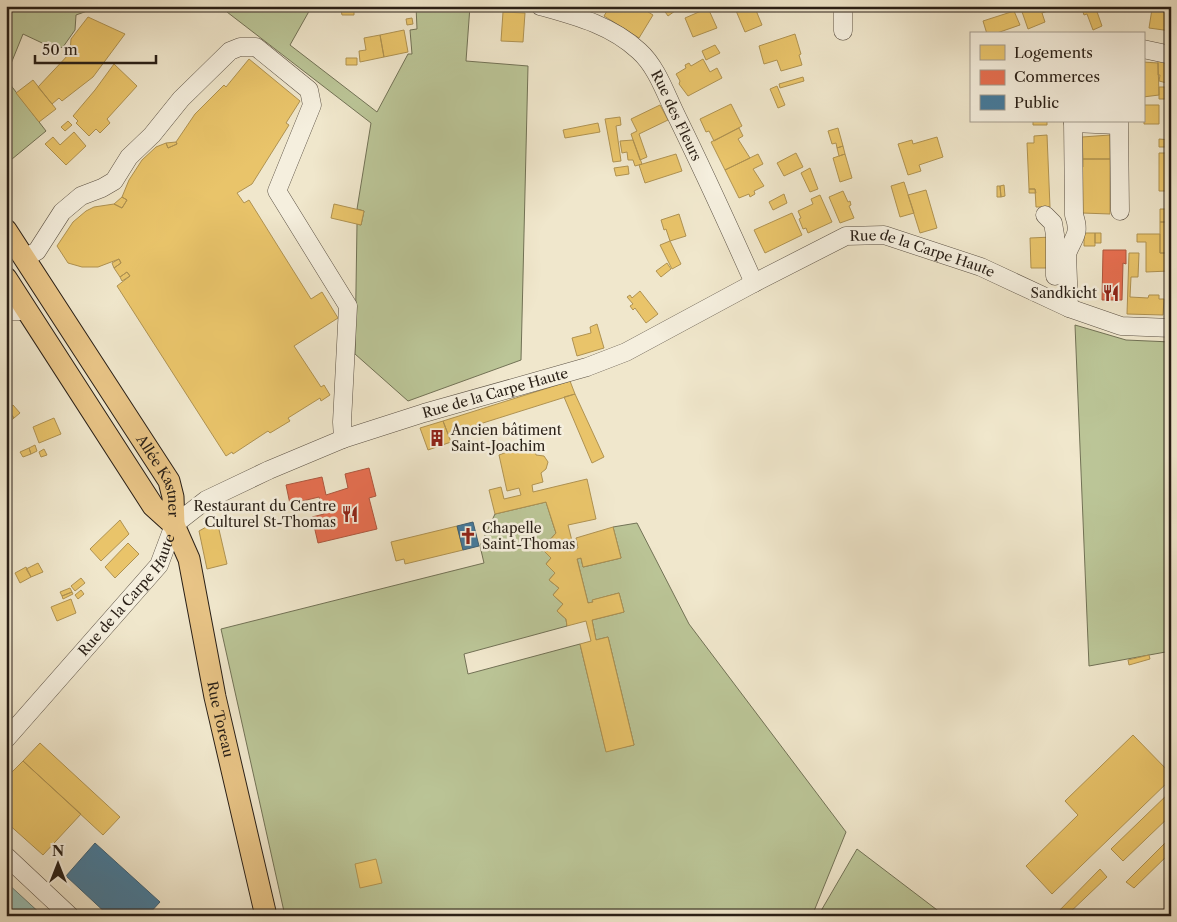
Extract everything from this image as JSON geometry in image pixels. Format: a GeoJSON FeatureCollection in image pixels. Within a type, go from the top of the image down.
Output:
{"type":"FeatureCollection","features":[{"type":"Feature","properties":{"kind":"main road","name":"Allée Kastner"},"geometry":{"type":"LineString","coordinates":[[6,230],[170,481],[173,497],[174,525]]}},
{"type":"Feature","properties":{"kind":"main road","name":"Allée Kastner"},"geometry":{"type":"LineString","coordinates":[[6,278],[17,310],[104,429],[153,506],[174,525]]}},
{"type":"Feature","properties":{"kind":"main road"},"geometry":{"type":"LineString","coordinates":[[104,429],[126,413]]}},
{"type":"Feature","properties":{"kind":"main road","name":"Rue Toreau"},"geometry":{"type":"LineString","coordinates":[[174,525],[189,559],[214,697],[266,916]]}},
{"type":"Feature","properties":{"kind":"street","name":"Rue des Fleurs"},"geometry":{"type":"LineString","coordinates":[[540,6],[571,10],[623,38],[647,59],[717,200],[754,282]]}},
{"type":"Feature","properties":{"kind":"street"},"geometry":{"type":"LineString","coordinates":[[842,6],[843,31]]}},
{"type":"Feature","properties":{"kind":"street"},"geometry":{"type":"LineString","coordinates":[[25,258],[37,251],[62,212],[81,196],[114,181],[129,157],[152,135],[182,99],[230,51],[240,48],[256,48],[309,90],[312,105],[278,191],[348,306],[342,422],[343,439]]}},
{"type":"Feature","properties":{"kind":"street"},"geometry":{"type":"LineString","coordinates":[[1144,48],[1171,55]]}},
{"type":"Feature","properties":{"kind":"street"},"geometry":{"type":"LineString","coordinates":[[1062,305],[1067,254],[1077,234],[1078,226],[1074,215],[1073,122],[1119,123],[1120,211]]}},
{"type":"Feature","properties":{"kind":"street"},"geometry":{"type":"LineString","coordinates":[[1045,215],[1053,223],[1062,305]]}},
{"type":"Feature","properties":{"kind":"street","name":"Rue de la Carpe Haute"},"geometry":{"type":"LineString","coordinates":[[6,739],[159,565],[174,525],[206,500],[269,470],[343,439],[424,413],[587,367],[626,352],[754,282],[846,236],[884,234],[981,267],[1062,305],[1121,326],[1171,328]]}},
{"type":"Feature","properties":{"kind":"street"},"geometry":{"type":"LineString","coordinates":[[6,856],[70,916]]}},
{"type":"Feature","properties":{"kind":"green space"},"geometry":{"type":"Polygon","coordinates":[[[6,6],[101,6],[76,15],[75,30],[63,47],[55,49],[23,34],[6,76],[6,6]]]}},
{"type":"Feature","properties":{"kind":"green space"},"geometry":{"type":"Polygon","coordinates":[[[230,6],[312,6],[290,45],[377,112],[408,54],[412,54],[410,30],[417,29],[416,6],[470,6],[466,61],[528,66],[521,360],[408,401],[355,354],[357,224],[361,225],[364,211],[357,209],[371,123],[227,12],[230,6]]]}},
{"type":"Feature","properties":{"kind":"green space"},"geometry":{"type":"Polygon","coordinates":[[[6,79],[46,131],[6,164],[6,79]]]}},
{"type":"Feature","properties":{"kind":"green space"},"geometry":{"type":"Polygon","coordinates":[[[1075,325],[1126,340],[1171,342],[1171,651],[1089,666],[1075,325]]]}},
{"type":"Feature","properties":{"kind":"green space"},"geometry":{"type":"Polygon","coordinates":[[[546,502],[556,533],[542,549],[551,558],[546,564],[555,573],[549,580],[559,588],[553,595],[563,604],[557,611],[566,619],[567,626],[464,654],[468,674],[580,644],[606,751],[634,745],[608,637],[596,640],[592,620],[624,612],[619,593],[588,603],[577,559],[581,558],[583,567],[621,558],[613,527],[637,523],[689,624],[846,832],[812,916],[285,916],[221,629],[484,563],[480,546],[495,514],[546,502]]]}},
{"type":"Feature","properties":{"kind":"green space"},"geometry":{"type":"Polygon","coordinates":[[[857,849],[945,916],[818,916],[857,849]]]}},
{"type":"Feature","properties":{"kind":"water"},"geometry":{"type":"Polygon","coordinates":[[[6,882],[43,916],[6,916],[6,882]]]}},
{"type":"Feature","properties":{"kind":"building: Logements"},"geometry":{"type":"Polygon","coordinates":[[[340,6],[360,6],[360,9],[354,10],[354,15],[342,15],[340,6]]]}},
{"type":"Feature","properties":{"kind":"building: Logements"},"geometry":{"type":"Polygon","coordinates":[[[400,6],[412,6],[412,8],[400,9],[400,6]]]}},
{"type":"Feature","properties":{"kind":"building: Logements"},"geometry":{"type":"Polygon","coordinates":[[[610,6],[639,6],[653,15],[639,38],[604,16],[610,6]]]}},
{"type":"Feature","properties":{"kind":"building: Logements"},"geometry":{"type":"Polygon","coordinates":[[[661,6],[682,6],[668,16],[661,6]]]}},
{"type":"Feature","properties":{"kind":"building: Logements"},"geometry":{"type":"Polygon","coordinates":[[[734,6],[759,6],[755,8],[762,25],[745,32],[734,6]]]}},
{"type":"Feature","properties":{"kind":"building: Logements"},"geometry":{"type":"Polygon","coordinates":[[[1020,6],[1059,7],[1042,13],[1045,22],[1028,29],[1020,6]]]}},
{"type":"Feature","properties":{"kind":"building: Logements"},"geometry":{"type":"Polygon","coordinates":[[[1081,6],[1095,6],[1102,26],[1093,30],[1087,14],[1084,15],[1081,6]]]}},
{"type":"Feature","properties":{"kind":"building: Logements"},"geometry":{"type":"Polygon","coordinates":[[[708,8],[717,28],[693,37],[685,18],[708,8]]]}},
{"type":"Feature","properties":{"kind":"building: Logements"},"geometry":{"type":"Polygon","coordinates":[[[1152,9],[1171,12],[1171,31],[1149,28],[1152,9]]]}},
{"type":"Feature","properties":{"kind":"building: Logements"},"geometry":{"type":"Polygon","coordinates":[[[1014,11],[1020,25],[1000,32],[986,32],[983,21],[1014,11]]]}},
{"type":"Feature","properties":{"kind":"building: Logements"},"geometry":{"type":"Polygon","coordinates":[[[503,12],[525,13],[523,42],[501,41],[503,12]]]}},
{"type":"Feature","properties":{"kind":"building: Logements"},"geometry":{"type":"Polygon","coordinates":[[[88,17],[125,34],[93,77],[62,101],[59,98],[52,104],[38,87],[70,53],[71,39],[88,17]]]}},
{"type":"Feature","properties":{"kind":"building: Logements"},"geometry":{"type":"Polygon","coordinates":[[[412,18],[413,24],[407,25],[406,19],[412,18]]]}},
{"type":"Feature","properties":{"kind":"building: Logements"},"geometry":{"type":"Polygon","coordinates":[[[404,30],[408,52],[384,57],[380,35],[404,30]]]}},
{"type":"Feature","properties":{"kind":"building: Logements"},"geometry":{"type":"Polygon","coordinates":[[[795,34],[802,65],[781,71],[777,60],[764,64],[759,46],[795,34]]]}},
{"type":"Feature","properties":{"kind":"building: Logements"},"geometry":{"type":"Polygon","coordinates":[[[380,35],[384,57],[360,62],[359,51],[366,50],[364,38],[380,35]]]}},
{"type":"Feature","properties":{"kind":"building: Logements"},"geometry":{"type":"Polygon","coordinates":[[[715,45],[720,53],[706,60],[702,51],[715,45]]]}},
{"type":"Feature","properties":{"kind":"building: Logements"},"geometry":{"type":"Polygon","coordinates":[[[346,58],[357,58],[357,65],[346,65],[346,58]]]}},
{"type":"Feature","properties":{"kind":"building: Logements"},"geometry":{"type":"Polygon","coordinates":[[[249,59],[300,101],[286,123],[289,125],[252,184],[237,193],[244,203],[249,200],[311,299],[322,292],[338,318],[294,346],[321,387],[324,385],[330,395],[321,401],[320,398],[288,418],[290,421],[270,433],[268,431],[233,454],[232,452],[226,456],[117,286],[130,276],[127,272],[120,277],[114,268],[121,263],[119,259],[98,267],[82,267],[68,263],[57,246],[73,222],[86,211],[94,207],[114,204],[122,208],[127,200],[122,197],[129,180],[142,160],[156,147],[166,143],[168,148],[177,144],[176,142],[195,114],[224,85],[226,87],[249,59]]]}},
{"type":"Feature","properties":{"kind":"building: Logements"},"geometry":{"type":"Polygon","coordinates":[[[703,59],[710,72],[717,68],[722,78],[688,96],[679,84],[680,81],[676,74],[686,68],[685,65],[689,63],[691,66],[703,59]]]}},
{"type":"Feature","properties":{"kind":"building: Logements"},"geometry":{"type":"Polygon","coordinates":[[[1171,59],[1171,84],[1159,81],[1158,60],[1171,59]]]}},
{"type":"Feature","properties":{"kind":"building: Logements"},"geometry":{"type":"Polygon","coordinates":[[[1144,62],[1158,63],[1159,95],[1144,97],[1144,62]]]}},
{"type":"Feature","properties":{"kind":"building: Logements"},"geometry":{"type":"Polygon","coordinates":[[[114,64],[137,86],[107,119],[110,123],[100,133],[96,129],[89,136],[76,123],[78,121],[73,116],[114,64]]]}},
{"type":"Feature","properties":{"kind":"building: Logements"},"geometry":{"type":"Polygon","coordinates":[[[803,77],[804,81],[780,88],[779,84],[803,77]]]}},
{"type":"Feature","properties":{"kind":"building: Logements"},"geometry":{"type":"Polygon","coordinates":[[[33,80],[56,109],[39,122],[16,93],[33,80]]]}},
{"type":"Feature","properties":{"kind":"building: Logements"},"geometry":{"type":"Polygon","coordinates":[[[777,86],[785,105],[778,108],[770,89],[777,86]]]}},
{"type":"Feature","properties":{"kind":"building: Logements"},"geometry":{"type":"Polygon","coordinates":[[[1159,87],[1165,87],[1165,99],[1159,99],[1159,87]]]}},
{"type":"Feature","properties":{"kind":"building: Logements"},"geometry":{"type":"Polygon","coordinates":[[[731,104],[742,126],[714,141],[709,131],[706,132],[700,119],[731,104]]]}},
{"type":"Feature","properties":{"kind":"building: Logements"},"geometry":{"type":"Polygon","coordinates":[[[660,105],[668,120],[639,134],[647,157],[640,160],[631,134],[637,131],[631,119],[660,105]]]}},
{"type":"Feature","properties":{"kind":"building: Logements"},"geometry":{"type":"Polygon","coordinates":[[[1144,105],[1159,105],[1159,124],[1144,124],[1144,105]]]}},
{"type":"Feature","properties":{"kind":"building: Logements"},"geometry":{"type":"Polygon","coordinates":[[[620,117],[621,125],[616,126],[621,161],[613,162],[605,119],[620,117]]]}},
{"type":"Feature","properties":{"kind":"building: Logements"},"geometry":{"type":"Polygon","coordinates":[[[68,121],[72,125],[65,131],[61,127],[68,121]]]}},
{"type":"Feature","properties":{"kind":"building: Logements"},"geometry":{"type":"Polygon","coordinates":[[[1033,122],[1047,122],[1047,125],[1033,125],[1033,122]]]}},
{"type":"Feature","properties":{"kind":"building: Logements"},"geometry":{"type":"Polygon","coordinates":[[[598,123],[600,132],[565,138],[563,130],[598,123]]]}},
{"type":"Feature","properties":{"kind":"building: Logements"},"geometry":{"type":"Polygon","coordinates":[[[739,128],[743,136],[738,139],[750,158],[725,170],[711,142],[739,128]]]}},
{"type":"Feature","properties":{"kind":"building: Logements"},"geometry":{"type":"Polygon","coordinates":[[[838,128],[843,146],[837,148],[836,143],[832,144],[828,131],[838,128]]]}},
{"type":"Feature","properties":{"kind":"building: Logements"},"geometry":{"type":"Polygon","coordinates":[[[74,132],[86,146],[66,165],[45,144],[53,137],[60,145],[74,132]]]}},
{"type":"Feature","properties":{"kind":"building: Logements"},"geometry":{"type":"Polygon","coordinates":[[[1047,135],[1050,207],[1036,207],[1035,189],[1029,189],[1027,143],[1034,143],[1034,136],[1047,135]]]}},
{"type":"Feature","properties":{"kind":"building: Logements"},"geometry":{"type":"Polygon","coordinates":[[[1110,135],[1110,159],[1083,159],[1082,137],[1110,135]]]}},
{"type":"Feature","properties":{"kind":"building: Logements"},"geometry":{"type":"Polygon","coordinates":[[[937,137],[943,157],[919,165],[921,171],[908,175],[898,144],[912,140],[913,144],[937,137]]]}},
{"type":"Feature","properties":{"kind":"building: Logements"},"geometry":{"type":"Polygon","coordinates":[[[1159,139],[1171,140],[1171,191],[1159,191],[1159,153],[1167,153],[1167,147],[1159,147],[1159,139]]]}},
{"type":"Feature","properties":{"kind":"building: Logements"},"geometry":{"type":"Polygon","coordinates":[[[633,140],[642,164],[635,166],[633,160],[628,160],[627,152],[622,153],[620,141],[633,140]]]}},
{"type":"Feature","properties":{"kind":"building: Logements"},"geometry":{"type":"Polygon","coordinates":[[[176,142],[177,144],[168,148],[166,143],[176,142]]]}},
{"type":"Feature","properties":{"kind":"building: Logements"},"geometry":{"type":"Polygon","coordinates":[[[843,146],[845,154],[839,156],[837,148],[843,146]]]}},
{"type":"Feature","properties":{"kind":"building: Logements"},"geometry":{"type":"Polygon","coordinates":[[[796,153],[803,167],[784,176],[777,163],[796,153]]]}},
{"type":"Feature","properties":{"kind":"building: Logements"},"geometry":{"type":"Polygon","coordinates":[[[676,154],[682,171],[645,183],[639,165],[676,154]]]}},
{"type":"Feature","properties":{"kind":"building: Logements"},"geometry":{"type":"Polygon","coordinates":[[[758,154],[763,164],[753,169],[764,186],[754,191],[755,194],[750,197],[749,194],[739,198],[725,170],[758,154]]]}},
{"type":"Feature","properties":{"kind":"building: Logements"},"geometry":{"type":"Polygon","coordinates":[[[845,154],[852,178],[840,182],[833,158],[845,154]]]}},
{"type":"Feature","properties":{"kind":"building: Logements"},"geometry":{"type":"Polygon","coordinates":[[[1083,159],[1110,159],[1110,214],[1082,213],[1080,167],[1083,167],[1083,159]]]}},
{"type":"Feature","properties":{"kind":"building: Logements"},"geometry":{"type":"Polygon","coordinates":[[[628,166],[629,174],[616,176],[614,168],[628,166]]]}},
{"type":"Feature","properties":{"kind":"building: Logements"},"geometry":{"type":"Polygon","coordinates":[[[810,168],[818,189],[810,192],[801,173],[810,168]]]}},
{"type":"Feature","properties":{"kind":"building: Logements"},"geometry":{"type":"Polygon","coordinates":[[[904,182],[914,213],[900,217],[891,186],[904,182]]]}},
{"type":"Feature","properties":{"kind":"building: Logements"},"geometry":{"type":"Polygon","coordinates":[[[1004,185],[1005,196],[1001,197],[1000,186],[1004,185]]]}},
{"type":"Feature","properties":{"kind":"building: Logements"},"geometry":{"type":"Polygon","coordinates":[[[997,186],[1000,186],[1001,197],[997,197],[997,186]]]}},
{"type":"Feature","properties":{"kind":"building: Logements"},"geometry":{"type":"Polygon","coordinates":[[[1029,189],[1035,189],[1036,193],[1029,193],[1029,189]]]}},
{"type":"Feature","properties":{"kind":"building: Logements"},"geometry":{"type":"Polygon","coordinates":[[[926,190],[937,228],[920,233],[908,195],[926,190]]]}},
{"type":"Feature","properties":{"kind":"building: Logements"},"geometry":{"type":"Polygon","coordinates":[[[843,191],[848,202],[850,201],[851,205],[849,206],[854,218],[840,223],[829,197],[843,191]]]}},
{"type":"Feature","properties":{"kind":"building: Logements"},"geometry":{"type":"Polygon","coordinates":[[[784,194],[787,203],[773,210],[769,202],[784,194]]]}},
{"type":"Feature","properties":{"kind":"building: Logements"},"geometry":{"type":"Polygon","coordinates":[[[820,195],[832,222],[808,233],[806,228],[803,229],[798,211],[813,204],[811,199],[820,195]]]}},
{"type":"Feature","properties":{"kind":"building: Logements"},"geometry":{"type":"Polygon","coordinates":[[[122,197],[127,200],[122,208],[114,204],[122,197]]]}},
{"type":"Feature","properties":{"kind":"building: Logements"},"geometry":{"type":"Polygon","coordinates":[[[334,204],[364,211],[361,225],[331,218],[334,204]]]}},
{"type":"Feature","properties":{"kind":"building: Logements"},"geometry":{"type":"Polygon","coordinates":[[[1160,209],[1171,209],[1171,222],[1160,222],[1160,209]]]}},
{"type":"Feature","properties":{"kind":"building: Logements"},"geometry":{"type":"Polygon","coordinates":[[[792,213],[802,235],[765,253],[754,230],[792,213]]]}},
{"type":"Feature","properties":{"kind":"building: Logements"},"geometry":{"type":"Polygon","coordinates":[[[679,214],[686,236],[670,241],[661,220],[679,214]]]}},
{"type":"Feature","properties":{"kind":"building: Logements"},"geometry":{"type":"Polygon","coordinates":[[[1160,222],[1171,222],[1171,253],[1160,253],[1160,222]]]}},
{"type":"Feature","properties":{"kind":"building: Logements"},"geometry":{"type":"Polygon","coordinates":[[[1084,233],[1095,233],[1095,246],[1084,246],[1084,233]]]}},
{"type":"Feature","properties":{"kind":"building: Logements"},"geometry":{"type":"Polygon","coordinates":[[[1095,233],[1101,233],[1101,243],[1095,243],[1095,233]]]}},
{"type":"Feature","properties":{"kind":"building: Logements"},"geometry":{"type":"Polygon","coordinates":[[[1137,234],[1160,234],[1160,253],[1171,253],[1169,271],[1146,272],[1146,242],[1137,242],[1137,234]]]}},
{"type":"Feature","properties":{"kind":"building: Logements"},"geometry":{"type":"Polygon","coordinates":[[[1052,237],[1052,268],[1031,268],[1030,238],[1052,237]]]}},
{"type":"Feature","properties":{"kind":"building: Logements"},"geometry":{"type":"Polygon","coordinates":[[[670,241],[681,264],[672,269],[660,245],[670,241]]]}},
{"type":"Feature","properties":{"kind":"building: Logements"},"geometry":{"type":"Polygon","coordinates":[[[1129,253],[1139,253],[1138,277],[1131,277],[1130,297],[1148,298],[1149,295],[1159,295],[1159,299],[1164,299],[1163,315],[1127,314],[1129,253]]]}},
{"type":"Feature","properties":{"kind":"building: Logements"},"geometry":{"type":"Polygon","coordinates":[[[119,259],[121,263],[114,268],[112,263],[119,259]]]}},
{"type":"Feature","properties":{"kind":"building: Logements"},"geometry":{"type":"Polygon","coordinates":[[[667,263],[671,269],[661,277],[656,271],[667,263]]]}},
{"type":"Feature","properties":{"kind":"building: Logements"},"geometry":{"type":"Polygon","coordinates":[[[127,272],[130,276],[122,281],[120,277],[127,272]]]}},
{"type":"Feature","properties":{"kind":"building: Logements"},"geometry":{"type":"Polygon","coordinates":[[[640,291],[658,314],[646,323],[635,308],[633,310],[630,306],[633,304],[627,297],[630,295],[632,298],[640,291]]]}},
{"type":"Feature","properties":{"kind":"building: Logements"},"geometry":{"type":"Polygon","coordinates":[[[597,324],[604,348],[577,356],[572,338],[591,333],[590,327],[597,324]]]}},
{"type":"Feature","properties":{"kind":"building: Logements"},"geometry":{"type":"Polygon","coordinates":[[[570,381],[575,394],[448,434],[443,421],[570,381]]]}},
{"type":"Feature","properties":{"kind":"building: Logements"},"geometry":{"type":"Polygon","coordinates":[[[575,394],[604,457],[592,463],[564,397],[575,394]]]}},
{"type":"Feature","properties":{"kind":"building: Logements"},"geometry":{"type":"Polygon","coordinates":[[[13,405],[20,413],[14,418],[7,409],[13,405]]]}},
{"type":"Feature","properties":{"kind":"building: Logements"},"geometry":{"type":"Polygon","coordinates":[[[6,410],[14,418],[6,425],[6,410]]]}},
{"type":"Feature","properties":{"kind":"building: Logements"},"geometry":{"type":"Polygon","coordinates":[[[54,418],[61,434],[39,443],[33,427],[54,418]]]}},
{"type":"Feature","properties":{"kind":"building: Logements","name":"Ancien bâtiment Saint-Joachim"},"geometry":{"type":"Polygon","coordinates":[[[443,421],[451,442],[428,450],[420,428],[443,421]]]}},
{"type":"Feature","properties":{"kind":"building: Logements"},"geometry":{"type":"Polygon","coordinates":[[[514,442],[522,443],[525,448],[534,446],[536,455],[544,456],[548,462],[546,469],[541,473],[543,482],[532,485],[533,492],[587,479],[596,519],[568,525],[574,549],[578,548],[576,538],[613,527],[621,558],[583,567],[581,558],[577,559],[588,603],[593,602],[592,600],[619,593],[624,612],[592,620],[596,640],[608,637],[634,745],[606,752],[580,644],[591,641],[586,621],[567,626],[566,619],[557,611],[563,604],[553,595],[559,588],[549,580],[555,573],[546,564],[551,558],[542,549],[556,533],[546,502],[495,514],[489,490],[501,487],[504,499],[521,495],[519,488],[507,491],[499,455],[507,452],[509,445],[514,442]]]}},
{"type":"Feature","properties":{"kind":"building: Logements"},"geometry":{"type":"Polygon","coordinates":[[[35,445],[37,451],[31,454],[29,448],[35,445]]]}},
{"type":"Feature","properties":{"kind":"building: Logements"},"geometry":{"type":"Polygon","coordinates":[[[29,448],[31,454],[23,457],[20,452],[29,448]]]}},
{"type":"Feature","properties":{"kind":"building: Logements"},"geometry":{"type":"Polygon","coordinates":[[[44,449],[47,455],[41,457],[39,452],[44,449]]]}},
{"type":"Feature","properties":{"kind":"building: Logements"},"geometry":{"type":"Polygon","coordinates":[[[120,520],[129,534],[101,561],[90,549],[120,520]]]}},
{"type":"Feature","properties":{"kind":"building: Logements"},"geometry":{"type":"Polygon","coordinates":[[[217,521],[227,564],[207,569],[199,531],[217,521]]]}},
{"type":"Feature","properties":{"kind":"building: Logements"},"geometry":{"type":"Polygon","coordinates":[[[457,526],[463,550],[405,564],[404,559],[396,561],[391,542],[457,526]]]}},
{"type":"Feature","properties":{"kind":"building: Logements"},"geometry":{"type":"Polygon","coordinates":[[[128,543],[139,554],[115,578],[105,567],[128,543]]]}},
{"type":"Feature","properties":{"kind":"building: Logements"},"geometry":{"type":"Polygon","coordinates":[[[38,563],[43,572],[31,577],[26,569],[38,563]]]}},
{"type":"Feature","properties":{"kind":"building: Logements"},"geometry":{"type":"Polygon","coordinates":[[[26,567],[31,577],[20,583],[15,573],[26,567]]]}},
{"type":"Feature","properties":{"kind":"building: Logements"},"geometry":{"type":"Polygon","coordinates":[[[81,578],[85,583],[75,591],[71,586],[81,578]]]}},
{"type":"Feature","properties":{"kind":"building: Logements"},"geometry":{"type":"Polygon","coordinates":[[[70,588],[72,592],[62,596],[60,592],[70,588]]]}},
{"type":"Feature","properties":{"kind":"building: Logements"},"geometry":{"type":"Polygon","coordinates":[[[81,590],[84,594],[78,599],[75,595],[81,590]]]}},
{"type":"Feature","properties":{"kind":"building: Logements"},"geometry":{"type":"Polygon","coordinates":[[[72,592],[73,594],[63,599],[62,596],[72,592]]]}},
{"type":"Feature","properties":{"kind":"building: Logements"},"geometry":{"type":"Polygon","coordinates":[[[71,599],[76,613],[57,621],[51,607],[71,599]]]}},
{"type":"Feature","properties":{"kind":"building: Logements"},"geometry":{"type":"Polygon","coordinates":[[[1149,655],[1150,659],[1129,665],[1128,660],[1149,655]]]}},
{"type":"Feature","properties":{"kind":"building: Logements"},"geometry":{"type":"Polygon","coordinates":[[[1171,655],[1171,702],[1168,702],[1167,656],[1171,655]]]}},
{"type":"Feature","properties":{"kind":"building: Logements"},"geometry":{"type":"Polygon","coordinates":[[[1133,735],[1171,774],[1171,779],[1052,894],[1026,866],[1078,815],[1065,801],[1133,735]]]}},
{"type":"Feature","properties":{"kind":"building: Logements"},"geometry":{"type":"Polygon","coordinates":[[[40,743],[120,817],[103,835],[23,761],[40,743]]]}},
{"type":"Feature","properties":{"kind":"building: Logements"},"geometry":{"type":"Polygon","coordinates":[[[23,761],[81,814],[43,855],[6,822],[6,778],[23,761]]]}},
{"type":"Feature","properties":{"kind":"building: Logements"},"geometry":{"type":"Polygon","coordinates":[[[1171,791],[1171,815],[1123,861],[1111,849],[1171,791]]]}},
{"type":"Feature","properties":{"kind":"building: Logements"},"geometry":{"type":"Polygon","coordinates":[[[1171,837],[1171,852],[1134,888],[1126,882],[1171,837]]]}},
{"type":"Feature","properties":{"kind":"building: Logements"},"geometry":{"type":"Polygon","coordinates":[[[376,859],[382,883],[360,888],[355,864],[376,859]]]}},
{"type":"Feature","properties":{"kind":"building: Logements"},"geometry":{"type":"Polygon","coordinates":[[[1100,869],[1107,877],[1066,916],[1054,916],[1100,869]]]}},
{"type":"Feature","properties":{"kind":"building: Commerces"},"geometry":{"type":"Polygon","coordinates":[[[1103,250],[1126,250],[1126,264],[1123,263],[1122,300],[1102,300],[1103,250]]]}},
{"type":"Feature","properties":{"kind":"building: Commerces"},"geometry":{"type":"Polygon","coordinates":[[[369,468],[376,496],[369,498],[377,529],[318,543],[312,517],[324,514],[319,497],[290,504],[286,485],[322,477],[326,495],[348,488],[345,474],[369,468]]]}},
{"type":"Feature","properties":{"kind":"building: Public","name":"Chapelle Saint-Thomas"},"geometry":{"type":"Polygon","coordinates":[[[473,522],[479,546],[463,550],[457,526],[473,522]]]}},
{"type":"Feature","properties":{"kind":"building: Public"},"geometry":{"type":"Polygon","coordinates":[[[95,843],[160,902],[147,916],[109,916],[66,876],[95,843]]]}},
{"type":"Feature","properties":{"kind":"place","name":"Sandkicht"},"geometry":{"type":"Point","coordinates":[1111,293]}},
{"type":"Feature","properties":{"kind":"place","name":"Ancien bâtiment Saint-Joachim"},"geometry":{"type":"Point","coordinates":[437,438]}},
{"type":"Feature","properties":{"kind":"place","name":"Restaurant du Centre Culturel St-Thomas"},"geometry":{"type":"Point","coordinates":[350,514]}},
{"type":"Feature","properties":{"kind":"place","name":"Chapelle Saint-Thomas"},"geometry":{"type":"Point","coordinates":[468,536]}}]}
